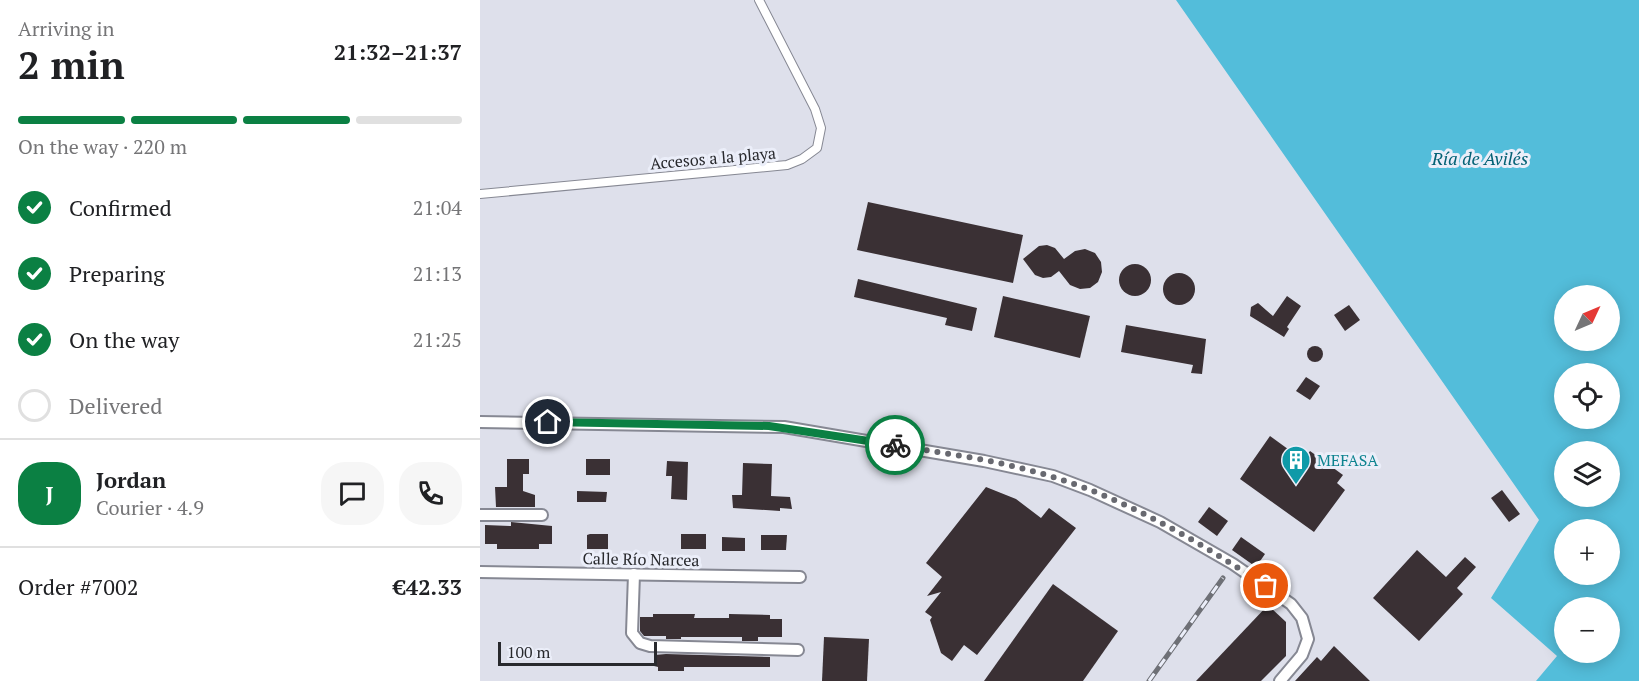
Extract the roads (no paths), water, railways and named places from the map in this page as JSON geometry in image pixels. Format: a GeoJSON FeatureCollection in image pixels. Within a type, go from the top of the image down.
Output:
{"type":"FeatureCollection","features":[{"type":"Feature","properties":{"kind":"street","name":"Accesos a la playa"},"geometry":{"type":"LineString","coordinates":[[480,194],[787,165],[802,159],[817,148],[821,128],[815,109],[759,0]]}},
{"type":"Feature","properties":{"kind":"street"},"geometry":{"type":"LineString","coordinates":[[480,422],[769,426],[984,461],[1074,484],[1160,522],[1233,564],[1297,610],[1306,626],[1307,644],[1298,661],[1280,681]]}},
{"type":"Feature","properties":{"kind":"street"},"geometry":{"type":"LineString","coordinates":[[480,515],[542,515]]}},
{"type":"Feature","properties":{"kind":"street","name":"Calle Río Narcea"},"geometry":{"type":"LineString","coordinates":[[480,572],[800,577]]}},
{"type":"Feature","properties":{"kind":"street"},"geometry":{"type":"LineString","coordinates":[[634,574],[632,633],[640,643],[650,646],[798,650]]}},
{"type":"Feature","properties":{"kind":"water","name":"Ría de Avilés"},"geometry":{"type":"Polygon","coordinates":[[[1176,0],[1639,0],[1639,681],[1536,681],[1554,660],[1554,663],[1620,663],[1620,597],[1554,597],[1554,653],[1491,598],[1539,520],[1176,0]]]}},
{"type":"Feature","properties":{"kind":"railway"},"geometry":{"type":"LineString","coordinates":[[1149,681],[1223,578]]}},
{"type":"Feature","properties":{"kind":"place","name":"MEFASA"},"geometry":{"type":"Point","coordinates":[1296,486]}}]}
